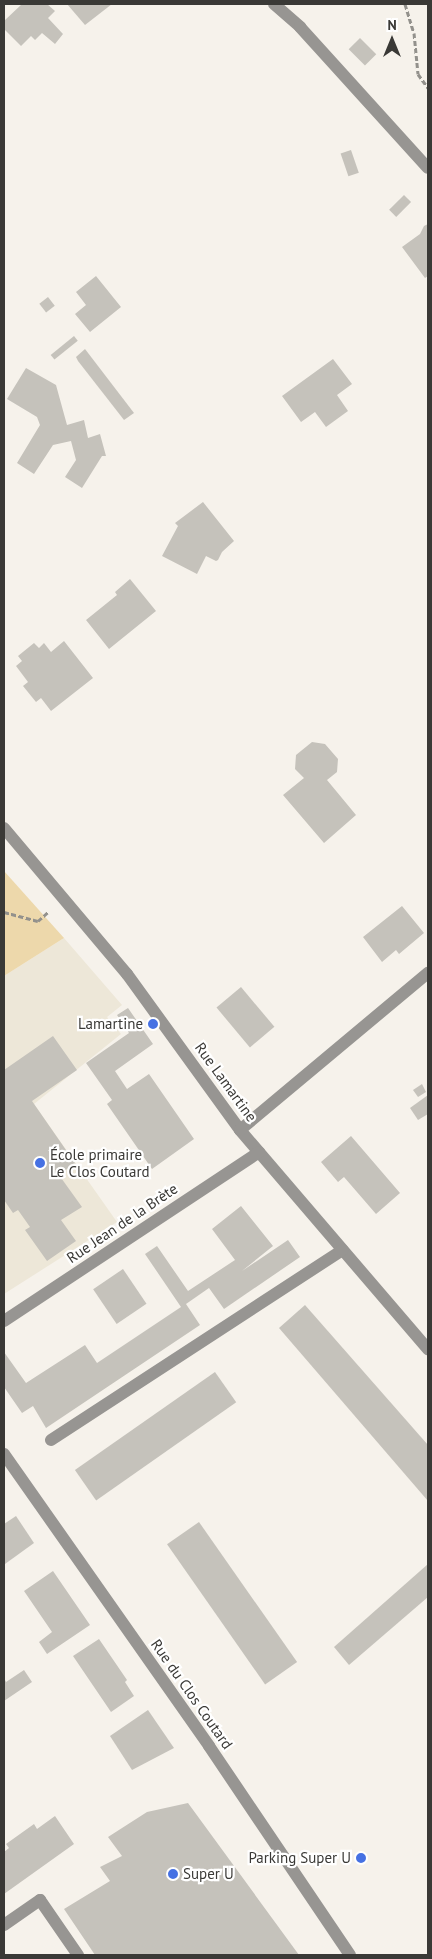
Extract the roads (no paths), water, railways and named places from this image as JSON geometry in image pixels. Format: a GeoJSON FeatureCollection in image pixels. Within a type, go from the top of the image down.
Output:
{"type":"FeatureCollection","features":[{"type":"Feature","properties":{"kind":"street"},"geometry":{"type":"LineString","coordinates":[[274,4],[306,34],[428,168]]}},
{"type":"Feature","properties":{"kind":"street","name":"Rue Lamartine"},"geometry":{"type":"LineString","coordinates":[[4,828],[127,974],[240,1130],[428,1349]]}},
{"type":"Feature","properties":{"kind":"street"},"geometry":{"type":"LineString","coordinates":[[240,1130],[428,973]]}},
{"type":"Feature","properties":{"kind":"street","name":"Rue Jean de la Brète"},"geometry":{"type":"LineString","coordinates":[[4,1321],[259,1152]]}},
{"type":"Feature","properties":{"kind":"street"},"geometry":{"type":"LineString","coordinates":[[51,1440],[343,1250]]}},
{"type":"Feature","properties":{"kind":"street","name":"Rue du Clos Coutard"},"geometry":{"type":"LineString","coordinates":[[4,1454],[209,1746],[350,1955]]}},
{"type":"Feature","properties":{"kind":"street"},"geometry":{"type":"LineString","coordinates":[[4,1925],[40,1900],[78,1955]]}},
{"type":"Feature","properties":{"kind":"place","name":"Lamartine"},"geometry":{"type":"Point","coordinates":[153,1024]}},
{"type":"Feature","properties":{"kind":"place","name":"École primaire Le Clos Coutard"},"geometry":{"type":"Point","coordinates":[40,1163]}},
{"type":"Feature","properties":{"kind":"place","name":"Parking Super U"},"geometry":{"type":"Point","coordinates":[361,1858]}},
{"type":"Feature","properties":{"kind":"place","name":"Super U"},"geometry":{"type":"Point","coordinates":[173,1874]}}]}
